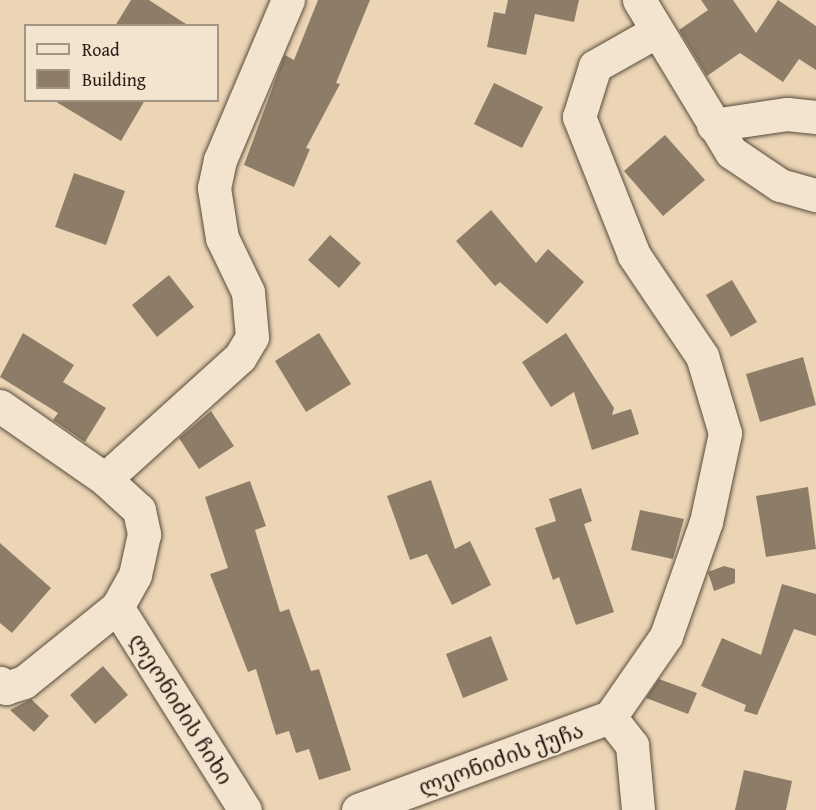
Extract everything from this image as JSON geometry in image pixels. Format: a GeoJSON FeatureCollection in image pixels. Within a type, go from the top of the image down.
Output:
{"type":"FeatureCollection","features":[{"type":"Feature","properties":{"kind":"street"},"geometry":{"type":"LineString","coordinates":[[105,479],[240,357],[252,337],[249,292],[222,238],[214,188],[220,160],[288,0]]}},
{"type":"Feature","properties":{"kind":"street"},"geometry":{"type":"LineString","coordinates":[[639,0],[655,32],[731,152],[780,185],[816,195]]}},
{"type":"Feature","properties":{"kind":"street","name":"ლეონიძის ქუჩა"},"geometry":{"type":"LineString","coordinates":[[358,810],[610,717],[666,636],[706,522],[725,433],[702,356],[634,255],[579,117],[595,66],[655,32]]}},
{"type":"Feature","properties":{"kind":"street"},"geometry":{"type":"LineString","coordinates":[[713,125],[787,114],[816,117]]}},
{"type":"Feature","properties":{"kind":"street"},"geometry":{"type":"LineString","coordinates":[[0,406],[105,479],[139,510],[144,534],[135,575],[117,607],[24,682],[6,688],[0,683]]}},
{"type":"Feature","properties":{"kind":"street","name":"ლეონიძის ჩიხი"},"geometry":{"type":"LineString","coordinates":[[117,607],[245,810]]}},
{"type":"Feature","properties":{"kind":"street","name":"ლეონიძის ქუჩა"},"geometry":{"type":"LineString","coordinates":[[610,717],[632,745],[638,810]]}},
{"type":"Feature","properties":{"kind":"building"},"geometry":{"type":"Polygon","coordinates":[[[131,0],[149,0],[186,24],[116,24],[131,0]]]}},
{"type":"Feature","properties":{"kind":"building"},"geometry":{"type":"Polygon","coordinates":[[[318,0],[370,0],[336,83],[340,84],[306,148],[310,149],[294,187],[244,165],[283,59],[285,55],[294,60],[318,0]]]}},
{"type":"Feature","properties":{"kind":"building"},"geometry":{"type":"Polygon","coordinates":[[[508,0],[579,0],[574,22],[535,14],[526,55],[487,47],[494,12],[505,14],[508,0]]]}},
{"type":"Feature","properties":{"kind":"building"},"geometry":{"type":"Polygon","coordinates":[[[701,0],[733,0],[756,33],[778,0],[816,26],[816,70],[799,59],[783,82],[740,53],[707,76],[679,30],[708,10],[701,0]]]}},
{"type":"Feature","properties":{"kind":"building"},"geometry":{"type":"Polygon","coordinates":[[[494,83],[543,107],[522,148],[474,124],[494,83]]]}},
{"type":"Feature","properties":{"kind":"building"},"geometry":{"type":"Polygon","coordinates":[[[56,102],[144,102],[121,141],[56,102]]]}},
{"type":"Feature","properties":{"kind":"building"},"geometry":{"type":"Polygon","coordinates":[[[665,135],[705,180],[663,216],[624,171],[665,135]]]}},
{"type":"Feature","properties":{"kind":"building"},"geometry":{"type":"Polygon","coordinates":[[[74,173],[125,191],[106,245],[55,227],[74,173]]]}},
{"type":"Feature","properties":{"kind":"building"},"geometry":{"type":"Polygon","coordinates":[[[491,210],[536,263],[548,249],[584,282],[547,324],[500,282],[495,286],[456,241],[491,210]]]}},
{"type":"Feature","properties":{"kind":"building"},"geometry":{"type":"Polygon","coordinates":[[[330,235],[361,263],[339,288],[308,260],[330,235]]]}},
{"type":"Feature","properties":{"kind":"building"},"geometry":{"type":"Polygon","coordinates":[[[169,275],[194,307],[157,337],[132,305],[169,275]]]}},
{"type":"Feature","properties":{"kind":"building"},"geometry":{"type":"Polygon","coordinates":[[[732,280],[757,322],[731,337],[706,295],[732,280]]]}},
{"type":"Feature","properties":{"kind":"building"},"geometry":{"type":"Polygon","coordinates":[[[23,333],[74,365],[63,382],[106,408],[85,442],[53,420],[58,413],[0,377],[23,333]]]}},
{"type":"Feature","properties":{"kind":"building"},"geometry":{"type":"Polygon","coordinates":[[[319,333],[351,384],[306,412],[275,361],[319,333]]]}},
{"type":"Feature","properties":{"kind":"building"},"geometry":{"type":"Polygon","coordinates":[[[566,333],[614,408],[612,415],[631,409],[639,434],[592,450],[574,392],[551,407],[522,362],[566,333]]]}},
{"type":"Feature","properties":{"kind":"building"},"geometry":{"type":"Polygon","coordinates":[[[803,357],[816,405],[760,422],[746,374],[803,357]]]}},
{"type":"Feature","properties":{"kind":"building"},"geometry":{"type":"Polygon","coordinates":[[[211,411],[234,446],[199,469],[179,438],[211,411]]]}},
{"type":"Feature","properties":{"kind":"building"},"geometry":{"type":"Polygon","coordinates":[[[431,480],[455,549],[470,541],[491,585],[452,605],[427,554],[410,560],[387,496],[431,480]]]}},
{"type":"Feature","properties":{"kind":"building"},"geometry":{"type":"Polygon","coordinates":[[[250,481],[266,526],[255,530],[280,612],[289,609],[311,671],[319,669],[351,770],[319,780],[309,749],[296,753],[289,731],[276,735],[256,669],[248,672],[210,574],[228,568],[205,497],[250,481]]]}},
{"type":"Feature","properties":{"kind":"building"},"geometry":{"type":"Polygon","coordinates":[[[808,487],[816,549],[766,557],[756,496],[808,487]]]}},
{"type":"Feature","properties":{"kind":"building"},"geometry":{"type":"Polygon","coordinates":[[[581,488],[592,521],[584,524],[614,612],[576,625],[559,577],[553,580],[535,528],[556,521],[549,499],[581,488]]]}},
{"type":"Feature","properties":{"kind":"building"},"geometry":{"type":"Polygon","coordinates":[[[640,510],[684,519],[673,559],[631,550],[640,510]]]}},
{"type":"Feature","properties":{"kind":"building"},"geometry":{"type":"Polygon","coordinates":[[[0,543],[51,588],[12,633],[0,623],[0,543]]]}},
{"type":"Feature","properties":{"kind":"building"},"geometry":{"type":"Polygon","coordinates":[[[724,566],[735,569],[735,583],[714,591],[708,572],[724,566]]]}},
{"type":"Feature","properties":{"kind":"building"},"geometry":{"type":"Polygon","coordinates":[[[782,584],[816,594],[816,636],[794,629],[757,715],[744,711],[746,705],[701,686],[722,638],[761,655],[782,584]]]}},
{"type":"Feature","properties":{"kind":"building"},"geometry":{"type":"Polygon","coordinates":[[[491,636],[508,680],[463,698],[446,654],[491,636]]]}},
{"type":"Feature","properties":{"kind":"building"},"geometry":{"type":"Polygon","coordinates":[[[103,666],[128,695],[95,724],[70,695],[103,666]]]}},
{"type":"Feature","properties":{"kind":"building"},"geometry":{"type":"Polygon","coordinates":[[[659,679],[697,693],[688,714],[646,698],[659,679]]]}},
{"type":"Feature","properties":{"kind":"building"},"geometry":{"type":"Polygon","coordinates":[[[31,699],[49,716],[34,732],[10,710],[31,699]]]}},
{"type":"Feature","properties":{"kind":"building"},"geometry":{"type":"Polygon","coordinates":[[[744,770],[792,781],[786,810],[735,810],[744,770]]]}}]}
